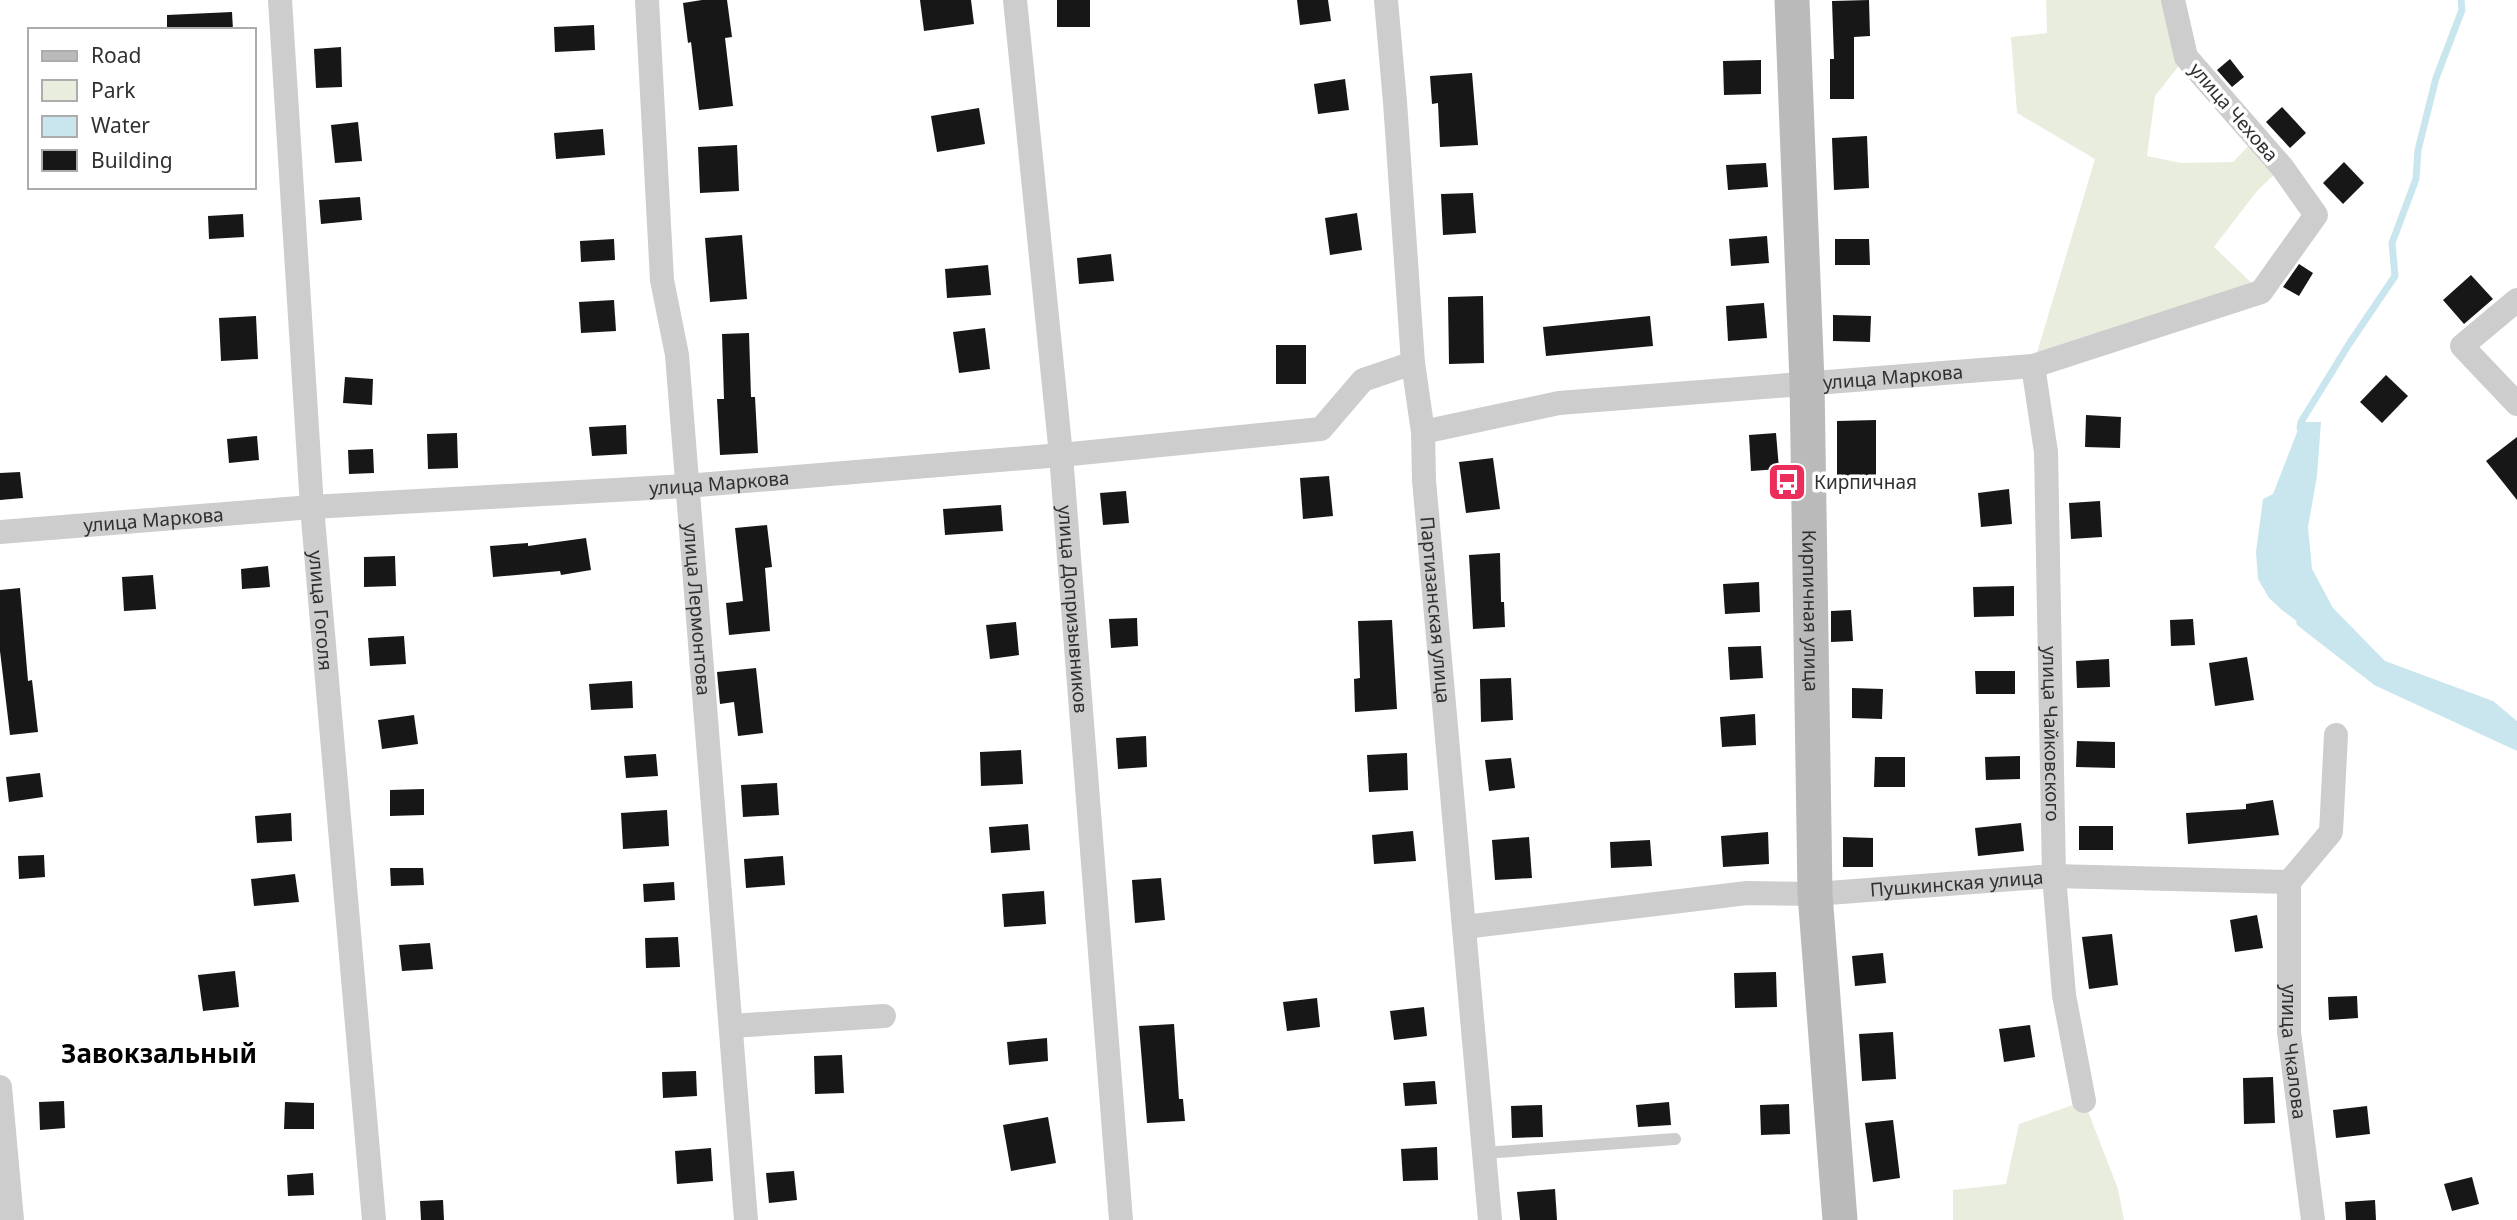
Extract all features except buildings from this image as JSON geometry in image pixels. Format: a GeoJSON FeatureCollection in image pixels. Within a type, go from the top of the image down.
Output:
{"type":"FeatureCollection","features":[{"type":"Feature","properties":{"kind":"street","name":"улица Гоголя"},"geometry":{"type":"LineString","coordinates":[[280,0],[312,507],[374,1220]]}},
{"type":"Feature","properties":{"kind":"street","name":"улица Лермонтова"},"geometry":{"type":"LineString","coordinates":[[647,0],[662,280],[677,355],[746,1220]]}},
{"type":"Feature","properties":{"kind":"street","name":"улица Допризывников"},"geometry":{"type":"LineString","coordinates":[[1015,0],[1061,455],[1121,1220]]}},
{"type":"Feature","properties":{"kind":"street","name":"Партизанская улица"},"geometry":{"type":"LineString","coordinates":[[1386,0],[1413,363],[1423,432],[1424,480],[1490,1220]]}},
{"type":"Feature","properties":{"kind":"street","name":"Кирпичная улица"},"geometry":{"type":"LineString","coordinates":[[1792,0],[1807,382],[1815,894],[1840,1220]]}},
{"type":"Feature","properties":{"kind":"street","name":"улица Чехова"},"geometry":{"type":"LineString","coordinates":[[2173,0],[2186,57],[2282,167],[2316,215]]}},
{"type":"Feature","properties":{"kind":"street","name":"улица Маркова"},"geometry":{"type":"LineString","coordinates":[[1423,432],[1559,403],[2033,366],[2262,292],[2316,215]]}},
{"type":"Feature","properties":{"kind":"street"},"geometry":{"type":"LineString","coordinates":[[2517,300],[2462,346],[2517,404]]}},
{"type":"Feature","properties":{"kind":"street","name":"улица Маркова"},"geometry":{"type":"LineString","coordinates":[[0,532],[312,507],[686,486],[1061,455],[1321,429],[1363,380],[1413,363]]}},
{"type":"Feature","properties":{"kind":"street","name":"улица Чайковского"},"geometry":{"type":"LineString","coordinates":[[2033,366],[2046,452],[2054,876],[2064,995],[2084,1101]]}},
{"type":"Feature","properties":{"kind":"street"},"geometry":{"type":"LineString","coordinates":[[2289,882],[2332,832],[2336,735]]}},
{"type":"Feature","properties":{"kind":"street","name":"Пушкинская улица"},"geometry":{"type":"LineString","coordinates":[[1464,927],[1747,893],[1815,894],[2054,876],[2289,882]]}},
{"type":"Feature","properties":{"kind":"street","name":"улица Чкалова"},"geometry":{"type":"LineString","coordinates":[[2289,882],[2289,1032],[2313,1220]]}},
{"type":"Feature","properties":{"kind":"street"},"geometry":{"type":"LineString","coordinates":[[732,1026],[884,1016]]}},
{"type":"Feature","properties":{"kind":"street"},"geometry":{"type":"LineString","coordinates":[[0,1087],[12,1220]]}},
{"type":"Feature","properties":{"kind":"lane"},"geometry":{"type":"LineString","coordinates":[[1484,1153],[1675,1139]]}},
{"type":"Feature","properties":{"kind":"green space"},"geometry":{"type":"Polygon","coordinates":[[[2046,0],[2173,0],[2186,57],[2155,96],[2147,156],[2181,163],[2233,162],[2256,138],[2282,167],[2257,191],[2214,247],[2261,292],[2033,366],[2095,159],[2017,113],[2011,37],[2047,33],[2046,0]]]}},
{"type":"Feature","properties":{"kind":"green space"},"geometry":{"type":"Polygon","coordinates":[[[2084,1101],[2118,1189],[2124,1220],[1953,1220],[1953,1190],[2006,1184],[2019,1124],[2084,1101]]]}},
{"type":"Feature","properties":{"kind":"water"},"geometry":{"type":"Polygon","coordinates":[[[2301,422],[2321,422],[2317,476],[2308,527],[2312,569],[2333,608],[2385,661],[2493,701],[2517,721],[2517,747],[2376,682],[2269,598],[2258,579],[2256,552],[2263,499],[2273,494],[2301,422]]]}},
{"type":"Feature","properties":{"kind":"waterway"},"geometry":{"type":"LineString","coordinates":[[2300,428],[2301,422],[2349,344],[2395,276],[2392,243],[2416,179],[2418,150],[2436,78],[2462,10],[2461,0]]}},
{"type":"Feature","properties":{"kind":"waterway"},"geometry":{"type":"LineString","coordinates":[[2300,623],[2376,682],[2517,747]]}},
{"type":"Feature","properties":{"kind":"place","name":"Кирпичная"},"geometry":{"type":"Point","coordinates":[1787,482]}},
{"type":"Feature","properties":{"kind":"district","name":"Завокзальный"},"geometry":{"type":"Point","coordinates":[159,1054]}}]}
